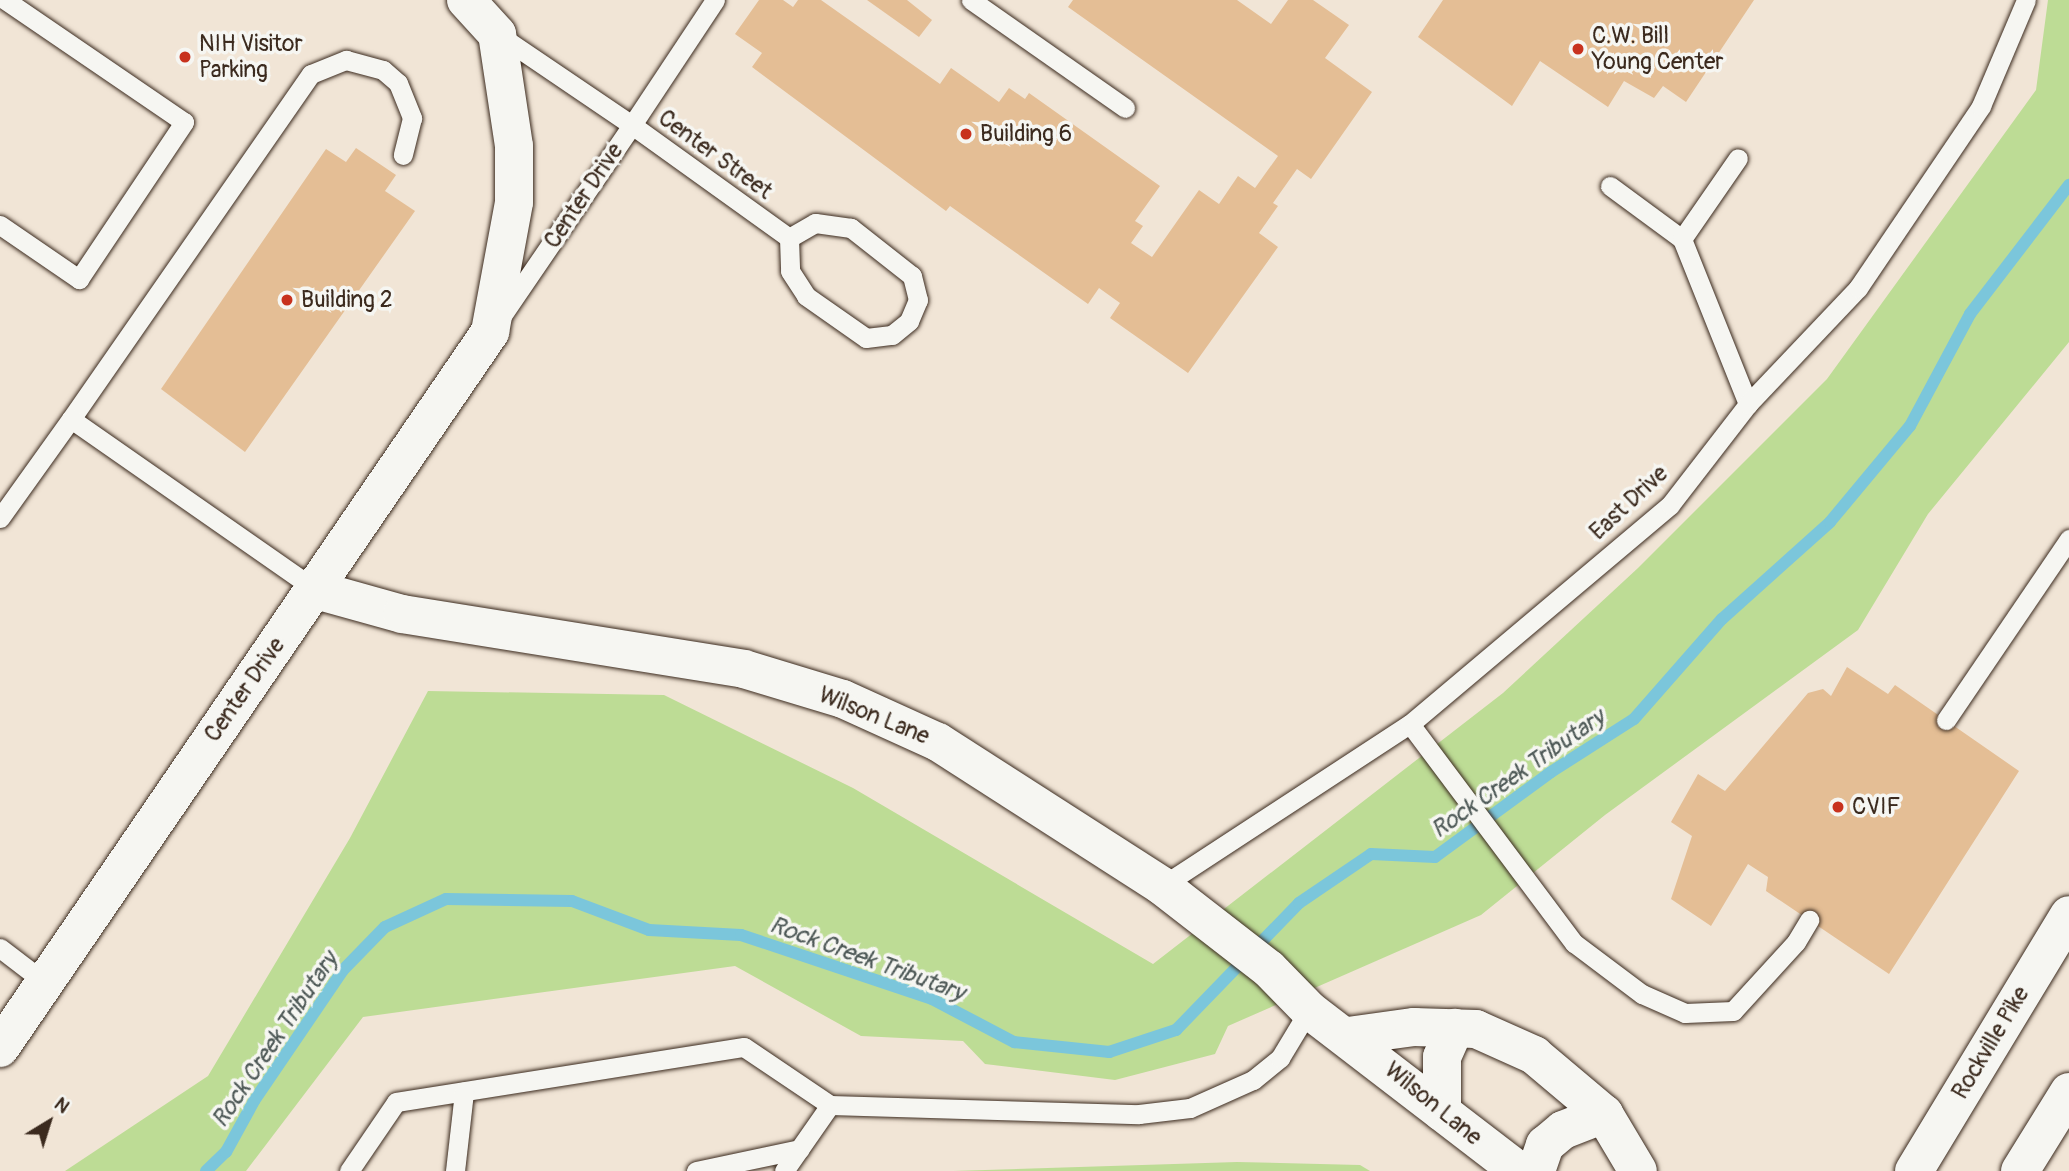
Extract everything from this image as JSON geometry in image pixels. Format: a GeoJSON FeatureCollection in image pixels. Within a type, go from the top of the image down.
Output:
{"type":"FeatureCollection","features":[{"type":"Feature","properties":{"kind":"street","name":"Center Drive"},"geometry":{"type":"LineString","coordinates":[[0,1048],[43,981],[316,590],[490,332],[514,202],[514,146],[497,34],[466,0]]}},
{"type":"Feature","properties":{"kind":"street","name":"Wilson Lane"},"geometry":{"type":"LineString","coordinates":[[316,590],[402,614],[744,669],[843,699],[938,742],[1162,886],[1269,969],[1310,1010],[1348,1036],[1519,1171]]}},
{"type":"Feature","properties":{"kind":"street","name":"Rockville Pike"},"geometry":{"type":"LineString","coordinates":[[1914,1171],[2069,915]]}},
{"type":"Feature","properties":{"kind":"street","name":"Wilson Lane"},"geometry":{"type":"LineString","coordinates":[[1348,1036],[1414,1027],[1476,1029],[1534,1055],[1604,1114],[1638,1171]]}},
{"type":"Feature","properties":{"kind":"street"},"geometry":{"type":"LineString","coordinates":[[1442,1112],[1442,1057],[1455,1028]]}},
{"type":"Feature","properties":{"kind":"street"},"geometry":{"type":"LineString","coordinates":[[2020,1171],[2069,1093]]}},
{"type":"Feature","properties":{"kind":"street"},"geometry":{"type":"LineString","coordinates":[[1536,1171],[1545,1145],[1563,1130],[1604,1114]]}},
{"type":"Feature","properties":{"kind":"lane"},"geometry":{"type":"LineString","coordinates":[[0,225],[79,279],[184,122],[5,0]]}},
{"type":"Feature","properties":{"kind":"lane","name":"Center Street"},"geometry":{"type":"LineString","coordinates":[[715,0],[632,125],[789,238]]}},
{"type":"Feature","properties":{"kind":"lane"},"geometry":{"type":"LineString","coordinates":[[971,0],[1125,108]]}},
{"type":"Feature","properties":{"kind":"lane","name":"East Drive"},"geometry":{"type":"LineString","coordinates":[[1162,886],[1410,724],[1670,505],[1748,404],[1858,288],[1981,106],[2026,0]]}},
{"type":"Feature","properties":{"kind":"lane","name":"Center Drive"},"geometry":{"type":"LineString","coordinates":[[490,332],[632,125],[497,34]]}},
{"type":"Feature","properties":{"kind":"lane"},"geometry":{"type":"LineString","coordinates":[[0,518],[311,74],[346,60],[383,70],[398,83],[412,118],[403,155]]}},
{"type":"Feature","properties":{"kind":"lane"},"geometry":{"type":"LineString","coordinates":[[1682,239],[1738,158]]}},
{"type":"Feature","properties":{"kind":"lane"},"geometry":{"type":"LineString","coordinates":[[1610,186],[1682,239],[1748,404]]}},
{"type":"Feature","properties":{"kind":"lane"},"geometry":{"type":"LineString","coordinates":[[816,223],[851,228],[912,275],[918,300],[909,321],[892,335],[866,338],[806,296],[790,271],[789,238],[816,223]]}},
{"type":"Feature","properties":{"kind":"lane"},"geometry":{"type":"LineString","coordinates":[[71,419],[316,590]]}},
{"type":"Feature","properties":{"kind":"lane"},"geometry":{"type":"LineString","coordinates":[[1946,720],[2069,539]]}},
{"type":"Feature","properties":{"kind":"lane"},"geometry":{"type":"LineString","coordinates":[[1410,724],[1574,943],[1642,994],[1685,1013],[1733,1010],[1796,942],[1809,920]]}},
{"type":"Feature","properties":{"kind":"lane"},"geometry":{"type":"LineString","coordinates":[[0,948],[43,981]]}},
{"type":"Feature","properties":{"kind":"lane"},"geometry":{"type":"LineString","coordinates":[[349,1171],[396,1102],[744,1047],[830,1105],[1139,1114],[1190,1108],[1253,1080],[1280,1058],[1310,1010]]}},
{"type":"Feature","properties":{"kind":"lane"},"geometry":{"type":"LineString","coordinates":[[456,1171],[464,1092]]}},
{"type":"Feature","properties":{"kind":"lane"},"geometry":{"type":"LineString","coordinates":[[784,1171],[830,1105]]}},
{"type":"Feature","properties":{"kind":"lane"},"geometry":{"type":"LineString","coordinates":[[696,1171],[800,1149]]}},
{"type":"Feature","properties":{"kind":"green space"},"geometry":{"type":"Polygon","coordinates":[[[2048,0],[2069,0],[2069,342],[1928,514],[1858,630],[1605,815],[1481,915],[1228,1026],[1215,1054],[1115,1080],[985,1064],[963,1041],[861,1036],[735,966],[363,1017],[246,1171],[65,1171],[208,1076],[350,838],[428,691],[664,695],[853,788],[1153,964],[1503,693],[1638,568],[1827,379],[2036,90],[2048,0]]]}},
{"type":"Feature","properties":{"kind":"green space"},"geometry":{"type":"Polygon","coordinates":[[[1237,1162],[1360,1165],[1370,1171],[953,1171],[1237,1162]]]}},
{"type":"Feature","properties":{"kind":"building"},"geometry":{"type":"Polygon","coordinates":[[[759,0],[783,0],[793,7],[798,0],[821,0],[940,84],[951,68],[999,102],[1009,88],[1025,99],[1029,93],[1160,186],[1135,221],[1143,226],[1131,243],[1152,257],[1199,190],[1219,204],[1238,176],[1255,188],[1278,156],[1068,7],[1073,0],[1237,0],[1271,24],[1288,0],[1313,0],[1349,25],[1325,58],[1372,92],[1311,179],[1297,169],[1273,203],[1278,206],[1259,233],[1278,247],[1188,373],[1110,318],[1120,303],[1099,288],[1088,304],[950,206],[946,211],[752,67],[762,53],[735,34],[759,0]]]}},
{"type":"Feature","properties":{"kind":"building"},"geometry":{"type":"Polygon","coordinates":[[[867,0],[907,0],[932,20],[919,37],[867,0]]]}},
{"type":"Feature","properties":{"kind":"building","name":"C.W. Bill Young Center"},"geometry":{"type":"Polygon","coordinates":[[[1443,0],[1754,0],[1686,102],[1663,86],[1654,98],[1624,81],[1608,107],[1540,61],[1512,106],[1418,37],[1443,0]]]}},
{"type":"Feature","properties":{"kind":"building","name":"Building 2"},"geometry":{"type":"Polygon","coordinates":[[[356,148],[396,175],[385,191],[415,211],[245,452],[161,389],[326,149],[346,162],[356,148]]]}},
{"type":"Feature","properties":{"kind":"building","name":"CVIF"},"geometry":{"type":"Polygon","coordinates":[[[1847,667],[1888,694],[1895,685],[2019,771],[1889,974],[1766,891],[1768,877],[1748,864],[1711,926],[1671,899],[1692,836],[1671,822],[1698,774],[1725,791],[1808,693],[1823,689],[1831,696],[1847,667]]]}},
{"type":"Feature","properties":{"kind":"waterway","name":"Rock Creek Tributary"},"geometry":{"type":"LineString","coordinates":[[206,1171],[226,1152],[254,1101],[343,970],[385,927],[446,899],[572,901],[649,930],[741,935],[932,999],[1014,1042],[1109,1052],[1176,1030],[1299,903],[1371,854],[1435,857],[1551,772],[1634,719],[1722,619],[1830,522],[1910,426],[1970,314],[2069,185]]}},
{"type":"Feature","properties":{"kind":"place","name":"C.W. Bill Young Center"},"geometry":{"type":"Point","coordinates":[1578,49]}},
{"type":"Feature","properties":{"kind":"place","name":"NIH Visitor Parking"},"geometry":{"type":"Point","coordinates":[185,57]}},
{"type":"Feature","properties":{"kind":"place","name":"Building 6"},"geometry":{"type":"Point","coordinates":[966,134]}},
{"type":"Feature","properties":{"kind":"place","name":"Building 2"},"geometry":{"type":"Point","coordinates":[287,300]}},
{"type":"Feature","properties":{"kind":"place","name":"CVIF"},"geometry":{"type":"Point","coordinates":[1838,807]}}]}
